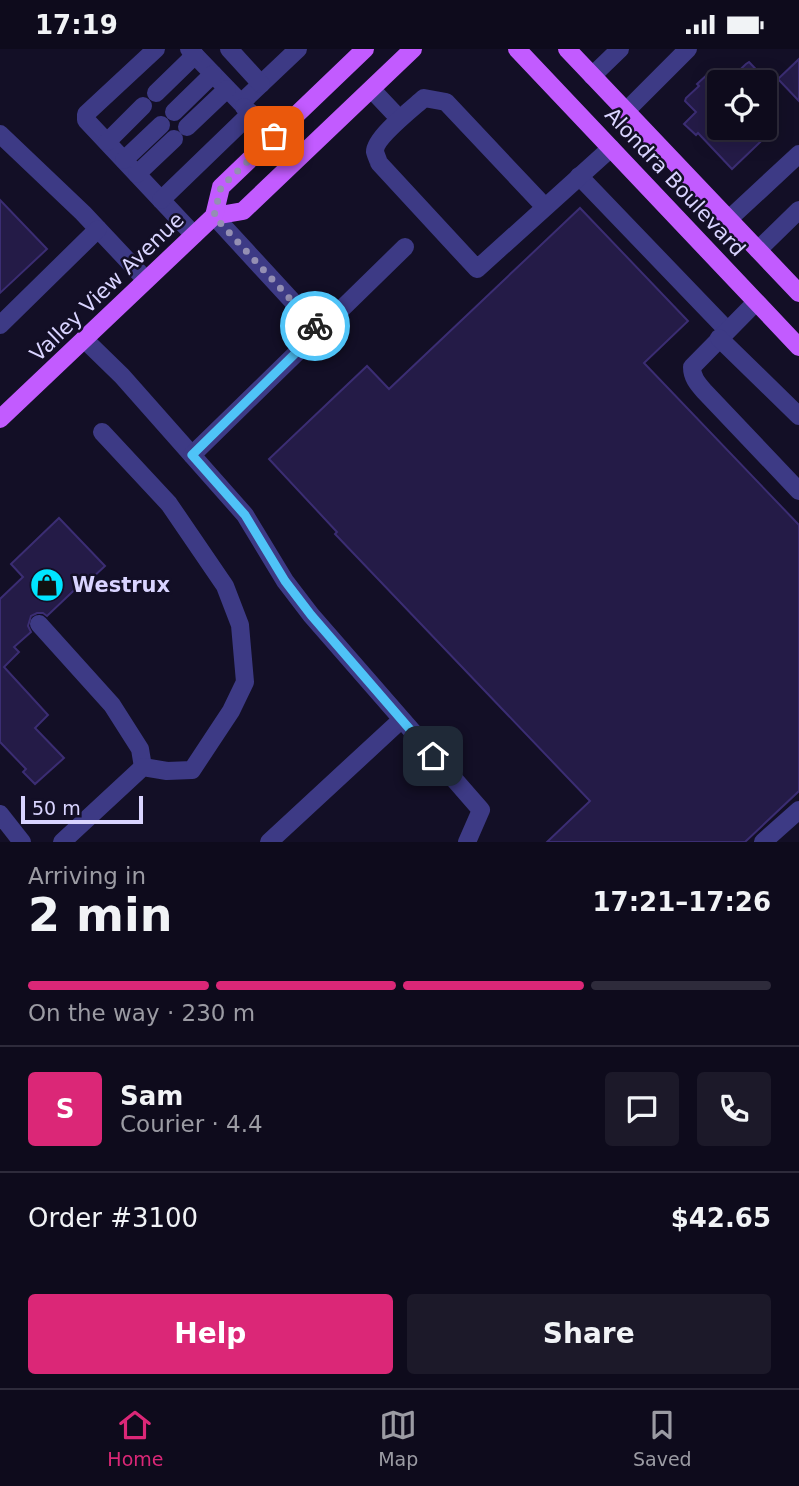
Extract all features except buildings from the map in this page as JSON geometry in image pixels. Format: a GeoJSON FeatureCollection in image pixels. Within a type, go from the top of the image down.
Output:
{"type":"FeatureCollection","features":[{"type":"Feature","properties":{"kind":"main road","name":"Valley View Avenue"},"geometry":{"type":"LineString","coordinates":[[0,419],[214,216],[221,187],[365,49]]}},
{"type":"Feature","properties":{"kind":"main road","name":"Valley View Avenue"},"geometry":{"type":"LineString","coordinates":[[214,216],[243,211],[413,49]]}},
{"type":"Feature","properties":{"kind":"main road","name":"Alondra Boulevard"},"geometry":{"type":"LineString","coordinates":[[517,49],[799,347]]}},
{"type":"Feature","properties":{"kind":"main road","name":"Alondra Boulevard"},"geometry":{"type":"LineString","coordinates":[[567,49],[758,250],[796,283]]}},
{"type":"Feature","properties":{"kind":"lane"},"geometry":{"type":"LineString","coordinates":[[156,49],[86,114],[86,120],[194,235]]}},
{"type":"Feature","properties":{"kind":"lane"},"geometry":{"type":"LineString","coordinates":[[229,49],[261,84]]}},
{"type":"Feature","properties":{"kind":"lane"},"geometry":{"type":"LineString","coordinates":[[161,199],[246,108],[261,84],[298,49]]}},
{"type":"Feature","properties":{"kind":"lane"},"geometry":{"type":"LineString","coordinates":[[592,76],[620,49]]}},
{"type":"Feature","properties":{"kind":"lane"},"geometry":{"type":"LineString","coordinates":[[626,111],[688,49]]}},
{"type":"Feature","properties":{"kind":"lane"},"geometry":{"type":"LineString","coordinates":[[107,142],[150,100],[192,52],[274,136]]}},
{"type":"Feature","properties":{"kind":"lane"},"geometry":{"type":"LineString","coordinates":[[174,112],[213,74]]}},
{"type":"Feature","properties":{"kind":"lane"},"geometry":{"type":"LineString","coordinates":[[137,174],[227,89]]}},
{"type":"Feature","properties":{"kind":"lane"},"geometry":{"type":"LineString","coordinates":[[376,94],[393,112]]}},
{"type":"Feature","properties":{"kind":"lane"},"geometry":{"type":"LineString","coordinates":[[545,208],[446,102],[424,98],[377,143],[375,152],[379,163],[477,269],[545,208],[579,176],[611,148]]}},
{"type":"Feature","properties":{"kind":"lane"},"geometry":{"type":"LineString","coordinates":[[124,160],[160,125]]}},
{"type":"Feature","properties":{"kind":"lane"},"geometry":{"type":"LineString","coordinates":[[0,134],[98,229],[146,280]]}},
{"type":"Feature","properties":{"kind":"lane"},"geometry":{"type":"LineString","coordinates":[[729,219],[799,154]]}},
{"type":"Feature","properties":{"kind":"lane"},"geometry":{"type":"LineString","coordinates":[[579,176],[799,416]]}},
{"type":"Feature","properties":{"kind":"lane"},"geometry":{"type":"LineString","coordinates":[[758,250],[799,210]]}},
{"type":"Feature","properties":{"kind":"lane"},"geometry":{"type":"LineString","coordinates":[[214,216],[319,330]]}},
{"type":"Feature","properties":{"kind":"lane"},"geometry":{"type":"LineString","coordinates":[[0,325],[98,229]]}},
{"type":"Feature","properties":{"kind":"lane"},"geometry":{"type":"LineString","coordinates":[[192,455],[405,247]]}},
{"type":"Feature","properties":{"kind":"lane"},"geometry":{"type":"LineString","coordinates":[[756,302],[692,367],[692,373],[696,383],[799,491]]}},
{"type":"Feature","properties":{"kind":"lane"},"geometry":{"type":"LineString","coordinates":[[84,339],[121,376],[245,515],[285,581],[311,615],[481,810],[467,842]]}},
{"type":"Feature","properties":{"kind":"lane"},"geometry":{"type":"LineString","coordinates":[[102,432],[169,504],[225,586],[240,625],[245,682],[231,711],[192,769],[167,771],[143,767]]}},
{"type":"Feature","properties":{"kind":"lane"},"geometry":{"type":"LineString","coordinates":[[39,624],[112,705],[140,749],[143,767]]}},
{"type":"Feature","properties":{"kind":"lane"},"geometry":{"type":"LineString","coordinates":[[269,842],[401,720]]}},
{"type":"Feature","properties":{"kind":"lane"},"geometry":{"type":"LineString","coordinates":[[62,842],[143,767]]}},
{"type":"Feature","properties":{"kind":"lane"},"geometry":{"type":"LineString","coordinates":[[763,842],[799,810]]}},
{"type":"Feature","properties":{"kind":"lane"},"geometry":{"type":"LineString","coordinates":[[0,814],[22,842]]}},
{"type":"Feature","properties":{"kind":"way so far"},"geometry":{"type":"LineString","coordinates":[[274,136],[221,187],[214,216],[315,326]]}},
{"type":"Feature","properties":{"kind":"place","name":"Westrux"},"geometry":{"type":"Point","coordinates":[47,585]}},
{"type":"Feature","properties":{"kind":"route"},"geometry":{"type":"LineString","coordinates":[[315,326],[319,330],[192,455],[245,515],[285,581],[311,615],[433,756]]}}]}
